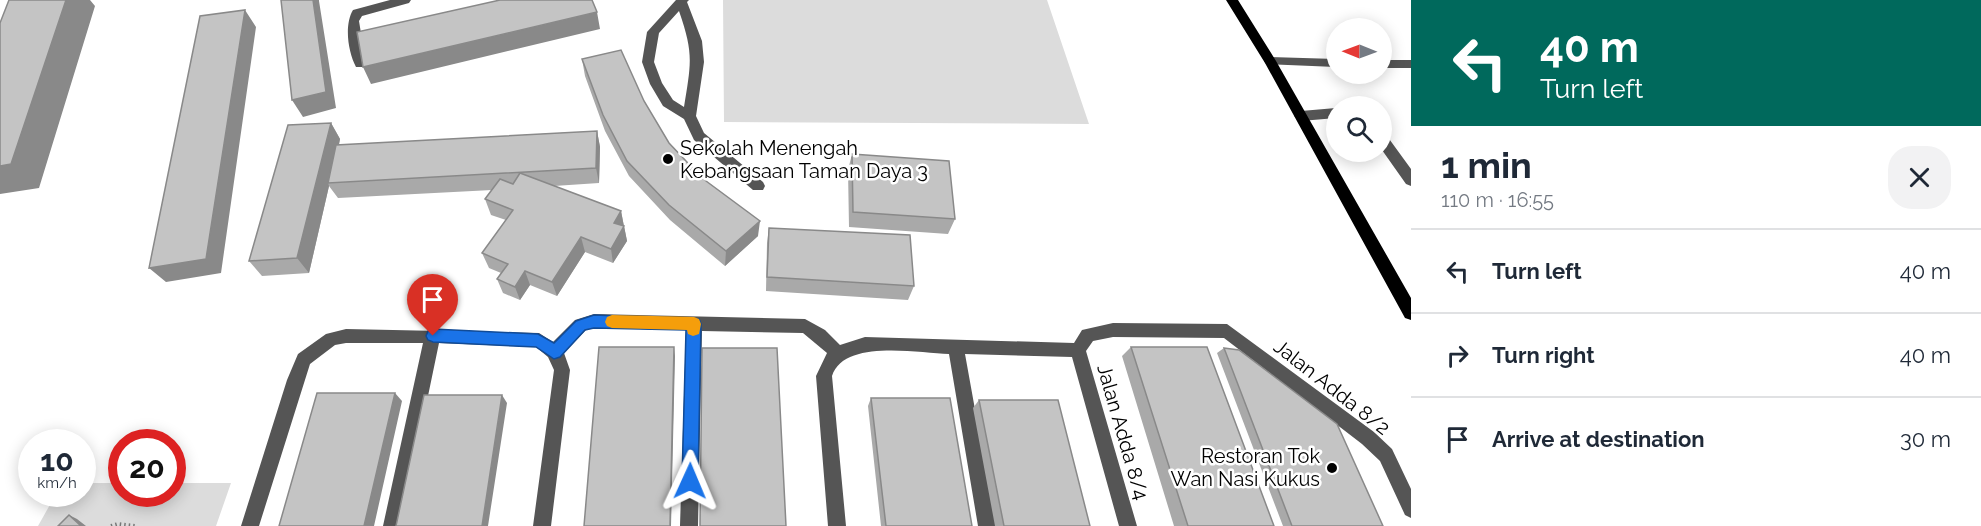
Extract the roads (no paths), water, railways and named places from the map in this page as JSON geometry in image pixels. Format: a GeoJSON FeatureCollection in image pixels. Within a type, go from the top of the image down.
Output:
{"type":"FeatureCollection","features":[{"type":"Feature","properties":{"kind":"main road"},"geometry":{"type":"LineString","coordinates":[[1232,0],[1270,61],[1411,313]]}},
{"type":"Feature","properties":{"kind":"street"},"geometry":{"type":"LineString","coordinates":[[360,64],[353,21],[357,12],[405,0]]}},
{"type":"Feature","properties":{"kind":"street"},"geometry":{"type":"LineString","coordinates":[[689,116],[698,62],[696,41],[682,1],[653,32],[648,62],[656,84],[668,103],[689,116],[699,136],[758,186]]}},
{"type":"Feature","properties":{"kind":"street"},"geometry":{"type":"LineString","coordinates":[[1270,61],[1326,63]]}},
{"type":"Feature","properties":{"kind":"street"},"geometry":{"type":"LineString","coordinates":[[1392,63],[1411,64]]}},
{"type":"Feature","properties":{"kind":"street"},"geometry":{"type":"LineString","coordinates":[[1301,116],[1326,114]]}},
{"type":"Feature","properties":{"kind":"street"},"geometry":{"type":"LineString","coordinates":[[1392,154],[1411,180]]}},
{"type":"Feature","properties":{"kind":"street"},"geometry":{"type":"LineString","coordinates":[[554,352],[581,325],[594,321],[805,326],[819,335],[839,354]]}},
{"type":"Feature","properties":{"kind":"street"},"geometry":{"type":"LineString","coordinates":[[689,526],[694,324]]}},
{"type":"Feature","properties":{"kind":"street","name":"Jalan Adda 8/2"},"geometry":{"type":"LineString","coordinates":[[1078,350],[1088,335],[1113,330],[1227,331],[1368,438],[1386,455],[1411,509]]}},
{"type":"Feature","properties":{"kind":"street"},"geometry":{"type":"LineString","coordinates":[[1201,332],[1209,353]]}},
{"type":"Feature","properties":{"kind":"street"},"geometry":{"type":"LineString","coordinates":[[250,526],[304,359],[332,339],[346,336],[433,336],[538,340],[561,360],[562,370],[542,526]]}},
{"type":"Feature","properties":{"kind":"street"},"geometry":{"type":"LineString","coordinates":[[392,526],[433,336]]}},
{"type":"Feature","properties":{"kind":"street"},"geometry":{"type":"LineString","coordinates":[[837,526],[824,376],[828,362],[850,348],[865,344],[1078,350]]}},
{"type":"Feature","properties":{"kind":"street"},"geometry":{"type":"LineString","coordinates":[[956,347],[987,526]]}},
{"type":"Feature","properties":{"kind":"street","name":"Jalan Adda 8/4"},"geometry":{"type":"LineString","coordinates":[[1078,350],[1128,526]]}},
{"type":"Feature","properties":{"kind":"place","name":"Sekolah Menengah Kebangsaan Taman Daya 3"},"geometry":{"type":"Point","coordinates":[668,159]}},
{"type":"Feature","properties":{"kind":"place","name":"Restoran Tok Wan Nasi Kukus"},"geometry":{"type":"Point","coordinates":[1332,468]}}]}
